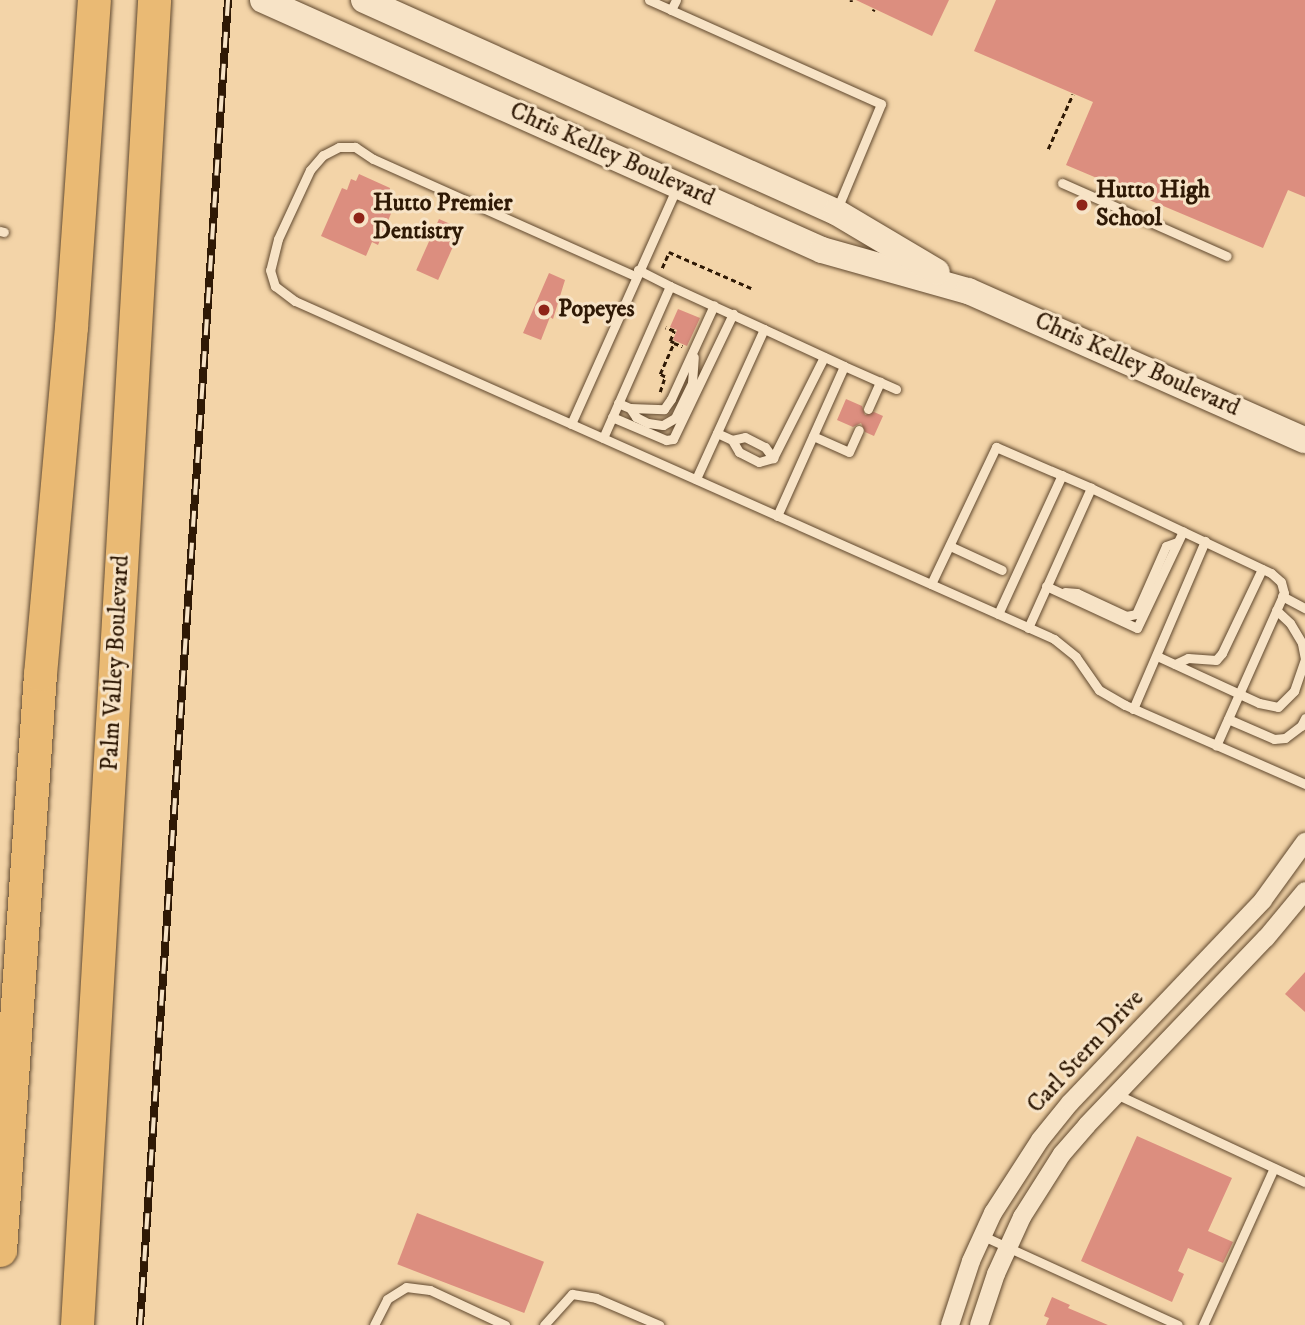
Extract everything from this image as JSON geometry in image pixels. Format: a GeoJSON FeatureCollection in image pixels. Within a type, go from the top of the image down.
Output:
{"type":"FeatureCollection","features":[{"type":"Feature","properties":{"kind":"highway"},"geometry":{"type":"LineString","coordinates":[[0,1250],[7,1024],[94,0]]}},
{"type":"Feature","properties":{"kind":"highway","name":"Palm Valley Boulevard"},"geometry":{"type":"LineString","coordinates":[[77,1325],[154,0]]}},
{"type":"Feature","properties":{"kind":"main road","name":"Chris Kelley Boulevard"},"geometry":{"type":"LineString","coordinates":[[263,0],[822,250],[968,291]]}},
{"type":"Feature","properties":{"kind":"main road","name":"Chris Kelley Boulevard"},"geometry":{"type":"LineString","coordinates":[[363,0],[836,212],[968,291],[1305,440]]}},
{"type":"Feature","properties":{"kind":"street","name":"Carl Stern Drive"},"geometry":{"type":"LineString","coordinates":[[950,1325],[983,1236],[1012,1180],[1055,1120],[1263,900],[1305,842]]}},
{"type":"Feature","properties":{"kind":"street","name":"Carl Stern Drive"},"geometry":{"type":"LineString","coordinates":[[979,1325],[1008,1247],[1041,1184],[1079,1134],[1266,938],[1305,891]]}},
{"type":"Feature","properties":{"kind":"lane"},"geometry":{"type":"LineString","coordinates":[[649,0],[881,104],[836,212]]}},
{"type":"Feature","properties":{"kind":"lane"},"geometry":{"type":"LineString","coordinates":[[671,10],[676,0]]}},
{"type":"Feature","properties":{"kind":"lane"},"geometry":{"type":"LineString","coordinates":[[896,389],[670,286],[385,164],[355,147],[339,147],[323,155],[310,170],[278,239],[270,270],[275,286],[295,301],[1065,646],[1099,690],[1133,709],[1305,784]]}},
{"type":"Feature","properties":{"kind":"lane"},"geometry":{"type":"LineString","coordinates":[[1062,183],[1227,256]]}},
{"type":"Feature","properties":{"kind":"lane"},"geometry":{"type":"LineString","coordinates":[[571,424],[636,273],[678,184]]}},
{"type":"Feature","properties":{"kind":"lane"},"geometry":{"type":"LineString","coordinates":[[603,438],[670,286]]}},
{"type":"Feature","properties":{"kind":"lane"},"geometry":{"type":"LineString","coordinates":[[618,403],[630,408],[664,409],[714,306]]}},
{"type":"Feature","properties":{"kind":"lane"},"geometry":{"type":"LineString","coordinates":[[612,416],[666,440],[673,439],[733,314]]}},
{"type":"Feature","properties":{"kind":"lane"},"geometry":{"type":"LineString","coordinates":[[696,479],[764,329]]}},
{"type":"Feature","properties":{"kind":"lane"},"geometry":{"type":"LineString","coordinates":[[630,408],[636,417],[648,423],[663,425],[675,418],[692,383],[692,350]]}},
{"type":"Feature","properties":{"kind":"lane"},"geometry":{"type":"LineString","coordinates":[[717,433],[732,440],[739,452],[759,462],[773,458],[824,357]]}},
{"type":"Feature","properties":{"kind":"lane"},"geometry":{"type":"LineString","coordinates":[[777,516],[844,366]]}},
{"type":"Feature","properties":{"kind":"lane"},"geometry":{"type":"LineString","coordinates":[[868,409],[880,382]]}},
{"type":"Feature","properties":{"kind":"lane"},"geometry":{"type":"LineString","coordinates":[[813,436],[849,452],[859,430]]}},
{"type":"Feature","properties":{"kind":"lane"},"geometry":{"type":"LineString","coordinates":[[732,440],[744,437],[765,447],[773,458]]}},
{"type":"Feature","properties":{"kind":"lane"},"geometry":{"type":"LineString","coordinates":[[931,584],[996,447],[1091,488],[1262,569],[1281,582],[1282,596],[1216,746]]}},
{"type":"Feature","properties":{"kind":"lane"},"geometry":{"type":"LineString","coordinates":[[998,614],[1062,475]]}},
{"type":"Feature","properties":{"kind":"lane"},"geometry":{"type":"LineString","coordinates":[[1027,628],[1091,488]]}},
{"type":"Feature","properties":{"kind":"lane"},"geometry":{"type":"LineString","coordinates":[[1046,586],[1137,628],[1183,531]]}},
{"type":"Feature","properties":{"kind":"lane"},"geometry":{"type":"LineString","coordinates":[[1133,709],[1205,541]]}},
{"type":"Feature","properties":{"kind":"lane"},"geometry":{"type":"LineString","coordinates":[[950,545],[1002,570]]}},
{"type":"Feature","properties":{"kind":"lane"},"geometry":{"type":"LineString","coordinates":[[1175,664],[1188,658],[1216,660],[1222,653],[1262,569]]}},
{"type":"Feature","properties":{"kind":"lane"},"geometry":{"type":"LineString","coordinates":[[1282,596],[1305,608]]}},
{"type":"Feature","properties":{"kind":"lane"},"geometry":{"type":"LineString","coordinates":[[1157,656],[1269,707],[1278,708],[1294,691],[1305,659],[1302,643],[1290,623],[1276,610]]}},
{"type":"Feature","properties":{"kind":"lane"},"geometry":{"type":"LineString","coordinates":[[1228,719],[1274,739],[1285,738],[1301,726],[1305,718]]}},
{"type":"Feature","properties":{"kind":"lane"},"geometry":{"type":"LineString","coordinates":[[1116,1094],[1305,1182]]}},
{"type":"Feature","properties":{"kind":"lane"},"geometry":{"type":"LineString","coordinates":[[1203,1325],[1273,1168]]}},
{"type":"Feature","properties":{"kind":"lane"},"geometry":{"type":"LineString","coordinates":[[983,1236],[1178,1325]]}},
{"type":"Feature","properties":{"kind":"lane"},"geometry":{"type":"LineString","coordinates":[[374,1325],[387,1300],[406,1287],[430,1290],[505,1325]]}},
{"type":"Feature","properties":{"kind":"lane"},"geometry":{"type":"LineString","coordinates":[[544,1325],[572,1294],[596,1298],[659,1325]]}},
{"type":"Feature","properties":{"kind":"path"},"geometry":{"type":"LineString","coordinates":[[1048,149],[1073,94]]}},
{"type":"Feature","properties":{"kind":"path"},"geometry":{"type":"LineString","coordinates":[[662,268],[669,252],[751,288]]}},
{"type":"Feature","properties":{"kind":"path"},"geometry":{"type":"LineString","coordinates":[[670,318],[666,328],[674,331],[670,341],[692,350]]}},
{"type":"Feature","properties":{"kind":"path"},"geometry":{"type":"LineString","coordinates":[[666,395],[658,391],[664,377],[660,374],[674,343]]}},
{"type":"Feature","properties":{"kind":"building"},"geometry":{"type":"Polygon","coordinates":[[[856,0],[949,0],[932,36],[856,0]]]}},
{"type":"Feature","properties":{"kind":"building","name":"Hutto High School"},"geometry":{"type":"Polygon","coordinates":[[[996,0],[1305,0],[1305,197],[1288,190],[1263,248],[1066,165],[1093,102],[974,51],[996,0]]]}},
{"type":"Feature","properties":{"kind":"building","name":"Hutto Premier Dentistry"},"geometry":{"type":"Polygon","coordinates":[[[359,174],[390,188],[389,195],[397,199],[378,245],[372,242],[366,256],[321,236],[342,188],[347,190],[351,179],[356,181],[359,174]]]}},
{"type":"Feature","properties":{"kind":"building"},"geometry":{"type":"Polygon","coordinates":[[[439,219],[461,229],[438,280],[416,270],[439,219]]]}},
{"type":"Feature","properties":{"kind":"building","name":"Popeyes"},"geometry":{"type":"Polygon","coordinates":[[[549,273],[565,280],[553,319],[550,317],[541,340],[523,333],[549,273]]]}},
{"type":"Feature","properties":{"kind":"building"},"geometry":{"type":"Polygon","coordinates":[[[678,309],[700,318],[687,346],[673,340],[677,330],[670,327],[678,309]]]}},
{"type":"Feature","properties":{"kind":"building"},"geometry":{"type":"Polygon","coordinates":[[[846,399],[862,406],[865,415],[874,412],[883,416],[874,436],[865,432],[861,423],[853,427],[837,420],[846,399]]]}},
{"type":"Feature","properties":{"kind":"building"},"geometry":{"type":"Polygon","coordinates":[[[1305,972],[1305,1012],[1285,994],[1305,972]]]}},
{"type":"Feature","properties":{"kind":"building"},"geometry":{"type":"Polygon","coordinates":[[[1137,1136],[1232,1178],[1208,1231],[1233,1242],[1223,1263],[1188,1248],[1178,1271],[1184,1274],[1172,1302],[1081,1261],[1137,1136]]]}},
{"type":"Feature","properties":{"kind":"building"},"geometry":{"type":"Polygon","coordinates":[[[417,1213],[544,1262],[524,1313],[397,1264],[417,1213]]]}},
{"type":"Feature","properties":{"kind":"building"},"geometry":{"type":"Polygon","coordinates":[[[1052,1297],[1070,1305],[1068,1308],[1108,1325],[1046,1325],[1049,1318],[1044,1316],[1052,1297]]]}},
{"type":"Feature","properties":{"kind":"railway"},"geometry":{"type":"LineString","coordinates":[[140,1325],[228,0]]}},
{"type":"Feature","properties":{"kind":"place","name":"Hutto High School"},"geometry":{"type":"Point","coordinates":[1082,205]}},
{"type":"Feature","properties":{"kind":"place","name":"Hutto Premier Dentistry"},"geometry":{"type":"Point","coordinates":[359,218]}},
{"type":"Feature","properties":{"kind":"place","name":"Popeyes"},"geometry":{"type":"Point","coordinates":[544,310]}}]}
